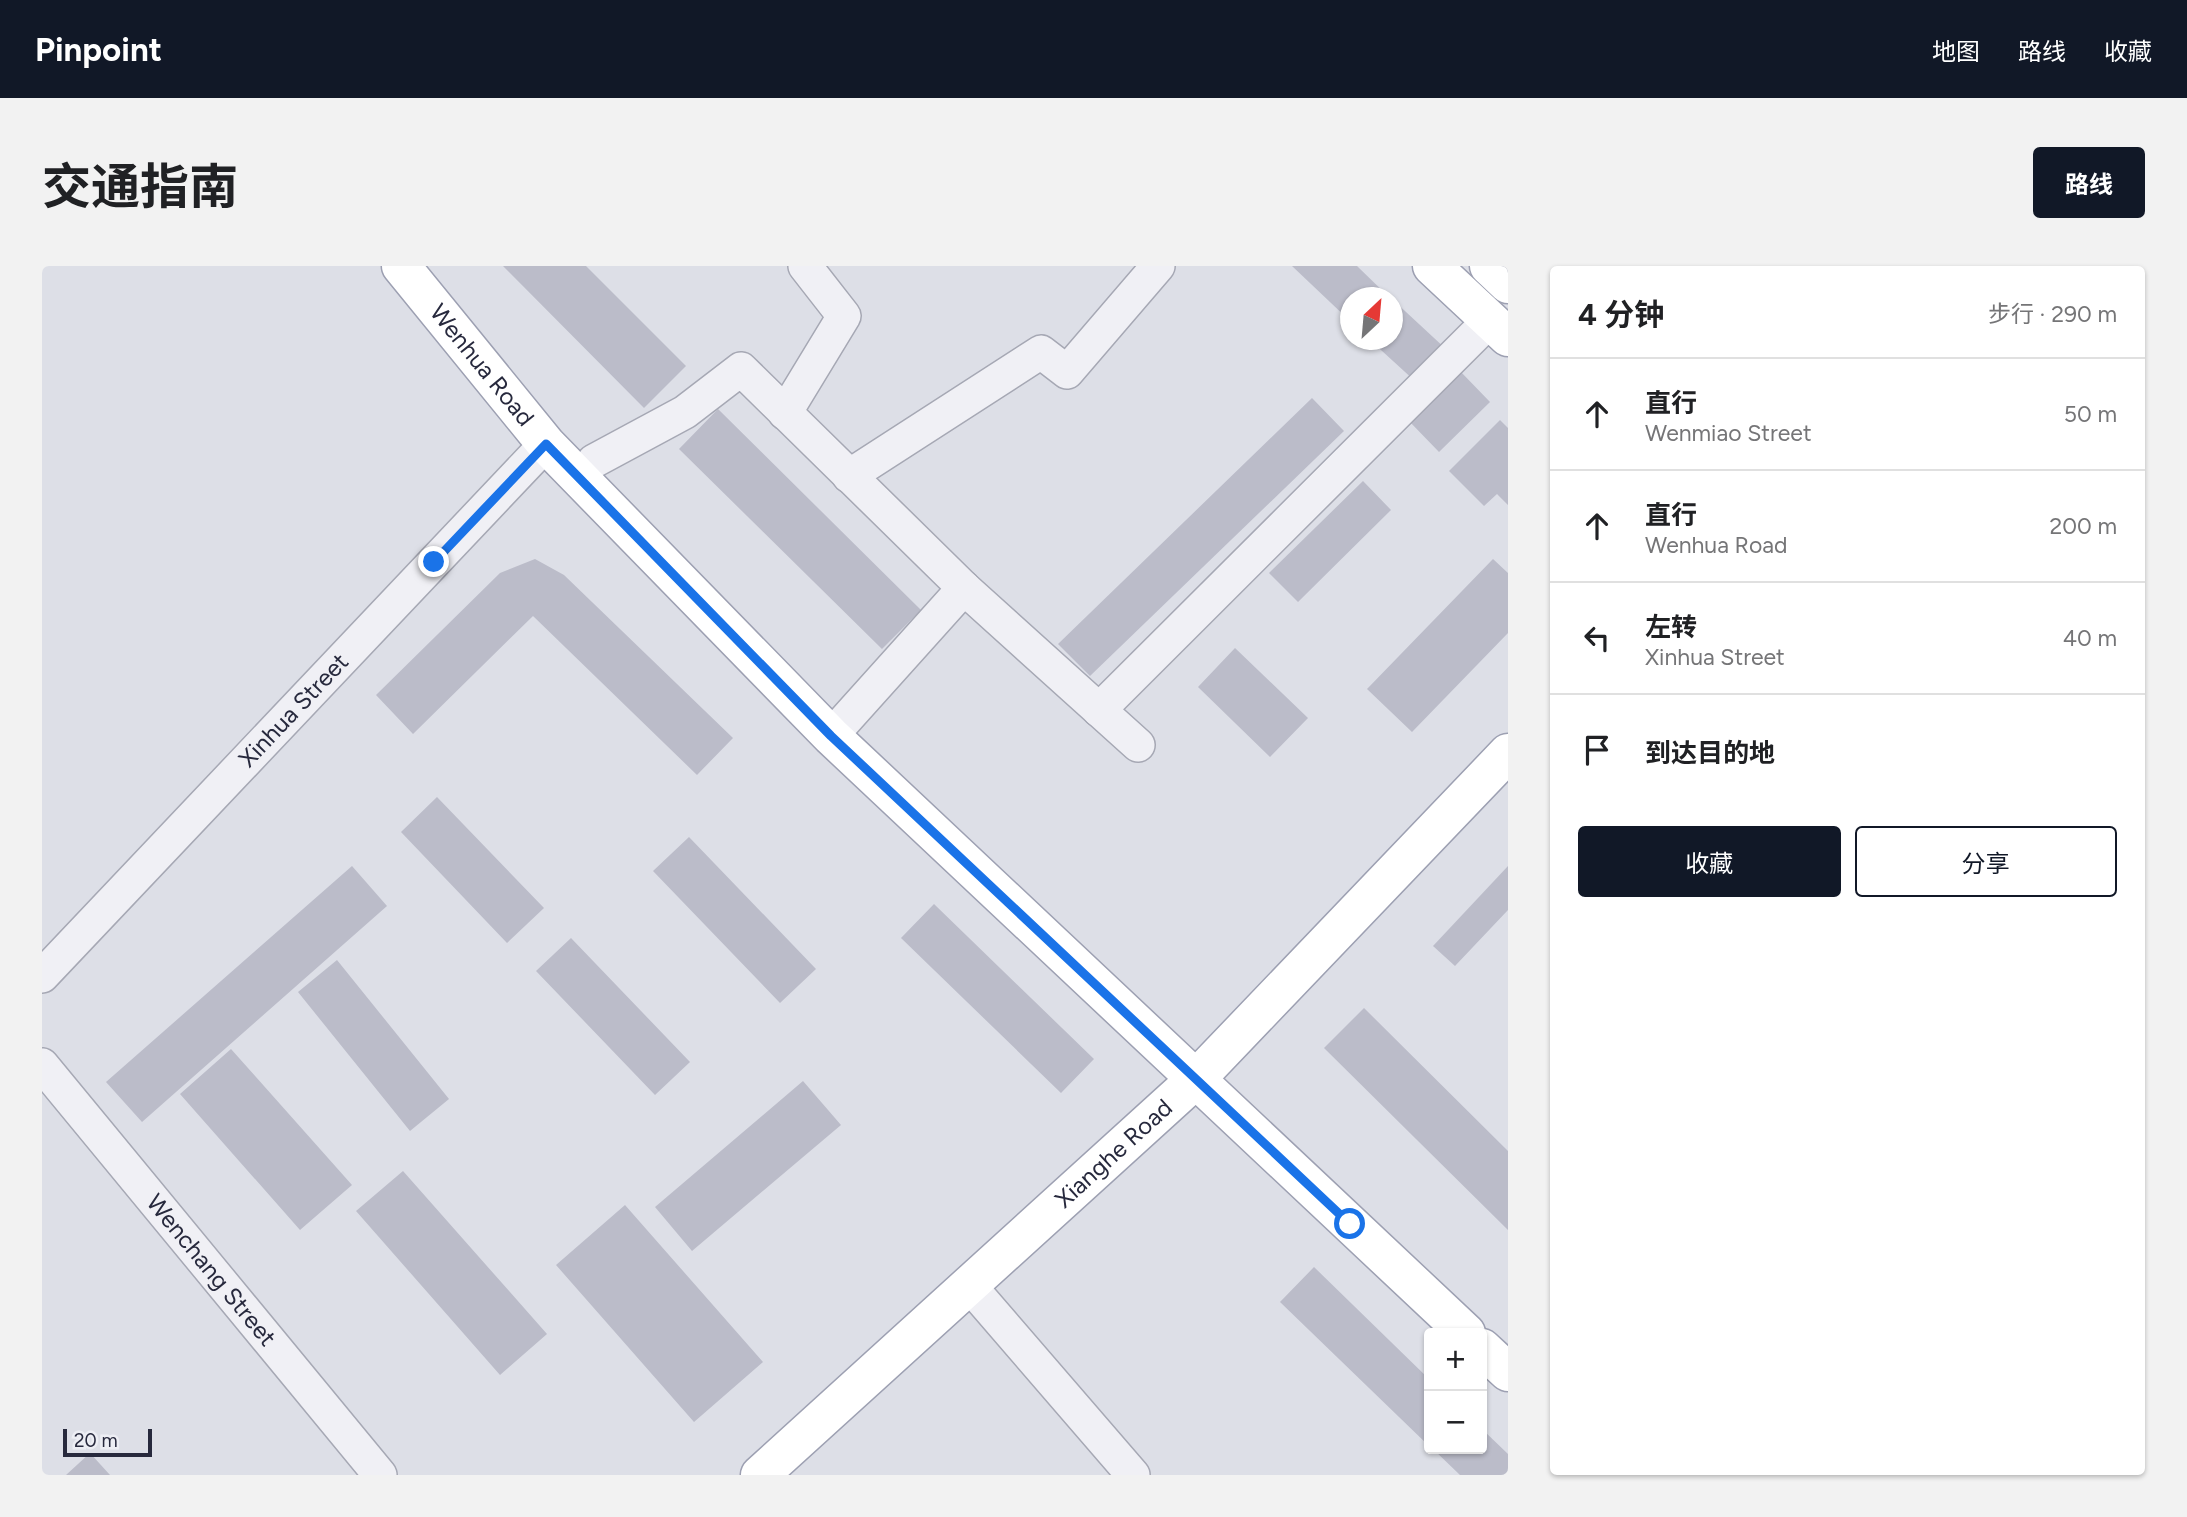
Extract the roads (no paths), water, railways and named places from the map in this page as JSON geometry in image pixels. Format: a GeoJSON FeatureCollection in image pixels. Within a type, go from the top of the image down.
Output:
{"type":"FeatureCollection","features":[{"type":"Feature","properties":{"kind":"main road","name":"Wenhua Road"},"geometry":{"type":"LineString","coordinates":[[401,266],[546,444],[831,736],[1461,1328]]}},
{"type":"Feature","properties":{"kind":"main road"},"geometry":{"type":"LineString","coordinates":[[1432,266],[1499,329]]}},
{"type":"Feature","properties":{"kind":"main road","name":"Xianghe Road"},"geometry":{"type":"LineString","coordinates":[[760,1475],[1196,1079],[1508,753]]}},
{"type":"Feature","properties":{"kind":"main road"},"geometry":{"type":"LineString","coordinates":[[1487,1353],[1508,1372]]}},
{"type":"Feature","properties":{"kind":"street"},"geometry":{"type":"LineString","coordinates":[[785,413],[844,316],[805,266]]}},
{"type":"Feature","properties":{"kind":"street"},"geometry":{"type":"LineString","coordinates":[[849,476],[1041,352],[1067,372],[1158,266]]}},
{"type":"Feature","properties":{"kind":"street"},"geometry":{"type":"LineString","coordinates":[[1099,709],[1499,329]]}},
{"type":"Feature","properties":{"kind":"street"},"geometry":{"type":"LineString","coordinates":[[594,461],[685,412],[741,369],[964,588],[1139,745]]}},
{"type":"Feature","properties":{"kind":"street","name":"Xinhua Street"},"geometry":{"type":"LineString","coordinates":[[42,976],[546,444]]}},
{"type":"Feature","properties":{"kind":"street"},"geometry":{"type":"LineString","coordinates":[[831,736],[964,588]]}},
{"type":"Feature","properties":{"kind":"street","name":"Wenchang Street"},"geometry":{"type":"LineString","coordinates":[[42,1065],[380,1475]]}},
{"type":"Feature","properties":{"kind":"street"},"geometry":{"type":"LineString","coordinates":[[969,1285],[1133,1475]]}}]}
